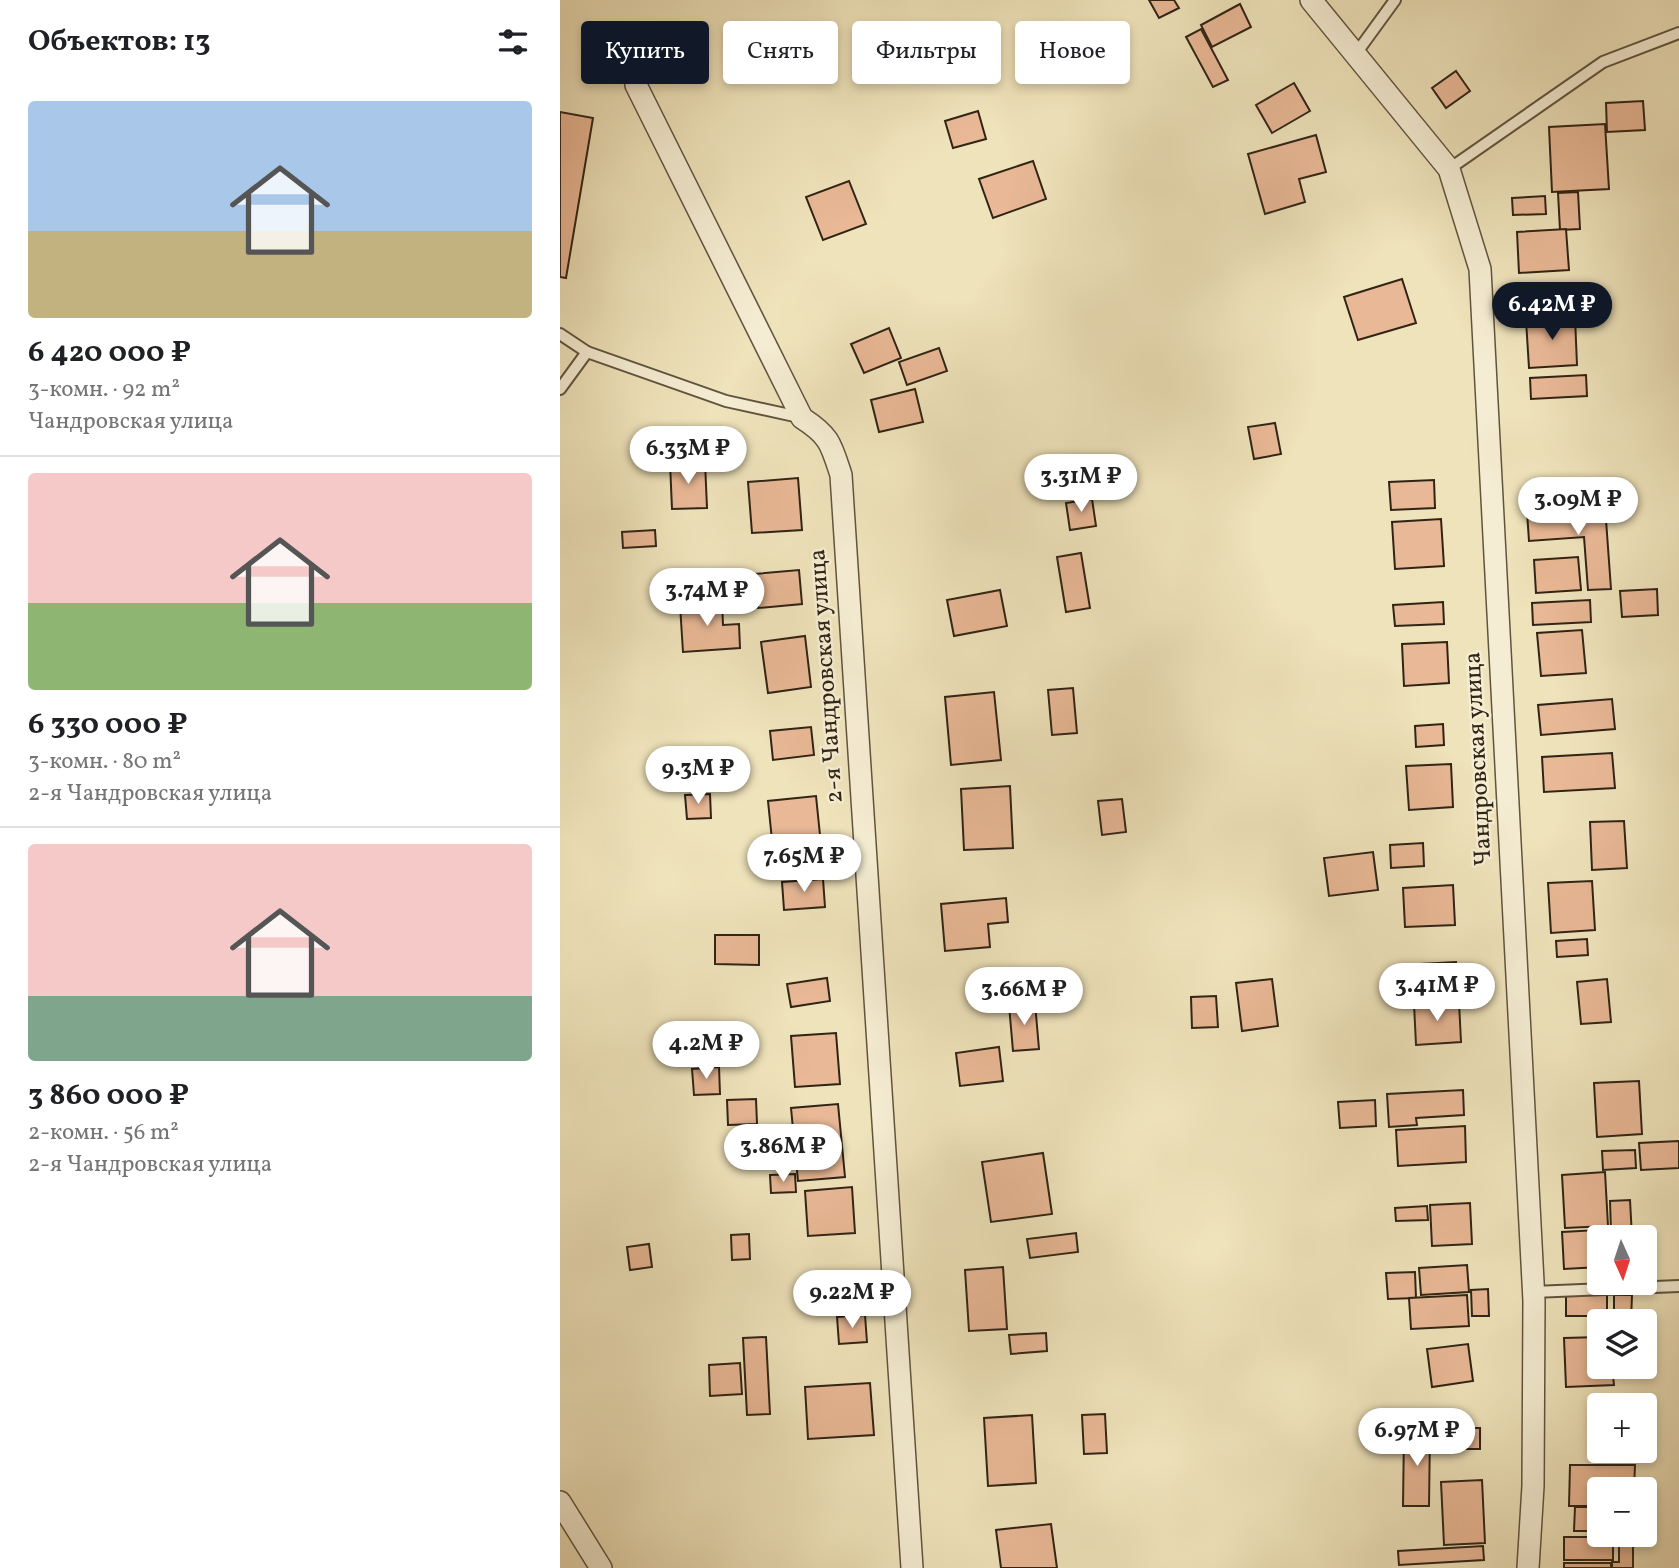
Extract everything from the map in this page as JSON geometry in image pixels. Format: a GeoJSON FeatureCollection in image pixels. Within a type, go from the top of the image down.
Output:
{"type":"FeatureCollection","features":[{"type":"Feature","properties":{"kind":"street","name":"Чандровская улица"},"geometry":{"type":"LineString","coordinates":[[1311,0],[1449,169],[1480,269],[1533,1292],[1533,1486],[1528,1568]]}},
{"type":"Feature","properties":{"kind":"street","name":"2-я Чандровская улица"},"geometry":{"type":"LineString","coordinates":[[636,85],[802,418],[822,431],[832,447],[841,475],[912,1568]]}},
{"type":"Feature","properties":{"kind":"street"},"geometry":{"type":"LineString","coordinates":[[560,1502],[601,1568]]}},
{"type":"Feature","properties":{"kind":"lane"},"geometry":{"type":"LineString","coordinates":[[1355,55],[1395,0]]}},
{"type":"Feature","properties":{"kind":"lane"},"geometry":{"type":"LineString","coordinates":[[1449,169],[1603,62],[1679,33]]}},
{"type":"Feature","properties":{"kind":"lane"},"geometry":{"type":"LineString","coordinates":[[560,334],[587,352],[726,401],[802,418]]}},
{"type":"Feature","properties":{"kind":"lane"},"geometry":{"type":"LineString","coordinates":[[560,389],[587,352]]}},
{"type":"Feature","properties":{"kind":"lane"},"geometry":{"type":"LineString","coordinates":[[1533,1292],[1679,1286]]}},
{"type":"Feature","properties":{"kind":"building"},"geometry":{"type":"Polygon","coordinates":[[[1149,0],[1174,0],[1179,8],[1159,18],[1149,0]]]}},
{"type":"Feature","properties":{"kind":"building"},"geometry":{"type":"Polygon","coordinates":[[[1240,4],[1251,27],[1212,47],[1201,25],[1240,4]]]}},
{"type":"Feature","properties":{"kind":"building"},"geometry":{"type":"Polygon","coordinates":[[[1201,29],[1228,80],[1213,87],[1186,37],[1201,29]]]}},
{"type":"Feature","properties":{"kind":"building"},"geometry":{"type":"Polygon","coordinates":[[[1456,71],[1470,91],[1446,108],[1432,88],[1456,71]]]}},
{"type":"Feature","properties":{"kind":"building"},"geometry":{"type":"Polygon","coordinates":[[[1294,83],[1310,111],[1272,133],[1256,105],[1294,83]]]}},
{"type":"Feature","properties":{"kind":"building"},"geometry":{"type":"Polygon","coordinates":[[[1643,101],[1645,130],[1607,132],[1606,103],[1643,101]]]}},
{"type":"Feature","properties":{"kind":"building"},"geometry":{"type":"Polygon","coordinates":[[[978,111],[986,139],[953,148],[945,121],[978,111]]]}},
{"type":"Feature","properties":{"kind":"building"},"geometry":{"type":"Polygon","coordinates":[[[560,112],[593,118],[566,278],[560,277],[560,112]]]}},
{"type":"Feature","properties":{"kind":"building"},"geometry":{"type":"Polygon","coordinates":[[[1605,124],[1609,189],[1552,192],[1549,127],[1605,124]]]}},
{"type":"Feature","properties":{"kind":"building"},"geometry":{"type":"Polygon","coordinates":[[[1316,135],[1326,172],[1299,179],[1305,202],[1265,214],[1248,154],[1316,135]]]}},
{"type":"Feature","properties":{"kind":"building"},"geometry":{"type":"Polygon","coordinates":[[[1033,161],[1046,199],[993,218],[979,179],[1033,161]]]}},
{"type":"Feature","properties":{"kind":"building"},"geometry":{"type":"Polygon","coordinates":[[[849,181],[866,224],[823,240],[806,197],[849,181]]]}},
{"type":"Feature","properties":{"kind":"building"},"geometry":{"type":"Polygon","coordinates":[[[1578,192],[1580,229],[1560,230],[1558,193],[1578,192]]]}},
{"type":"Feature","properties":{"kind":"building"},"geometry":{"type":"Polygon","coordinates":[[[1545,196],[1546,214],[1513,215],[1512,198],[1545,196]]]}},
{"type":"Feature","properties":{"kind":"building"},"geometry":{"type":"Polygon","coordinates":[[[1566,229],[1569,270],[1519,273],[1517,232],[1566,229]]]}},
{"type":"Feature","properties":{"kind":"building"},"geometry":{"type":"Polygon","coordinates":[[[1402,279],[1416,323],[1358,340],[1344,297],[1402,279]]]}},
{"type":"Feature","properties":{"kind":"building"},"geometry":{"type":"Polygon","coordinates":[[[1534,296],[1534,304],[1542,303],[1542,317],[1517,318],[1516,297],[1534,296]]]}},
{"type":"Feature","properties":{"kind":"building"},"geometry":{"type":"Polygon","coordinates":[[[1575,317],[1577,365],[1529,368],[1526,320],[1575,317]]]}},
{"type":"Feature","properties":{"kind":"building"},"geometry":{"type":"Polygon","coordinates":[[[889,328],[901,358],[864,373],[851,344],[889,328]]]}},
{"type":"Feature","properties":{"kind":"building"},"geometry":{"type":"Polygon","coordinates":[[[939,348],[947,371],[907,385],[899,362],[939,348]]]}},
{"type":"Feature","properties":{"kind":"building"},"geometry":{"type":"Polygon","coordinates":[[[1586,375],[1587,396],[1531,399],[1530,378],[1586,375]]]}},
{"type":"Feature","properties":{"kind":"building"},"geometry":{"type":"Polygon","coordinates":[[[915,389],[923,422],[879,432],[871,400],[915,389]]]}},
{"type":"Feature","properties":{"kind":"building"},"geometry":{"type":"Polygon","coordinates":[[[1275,423],[1281,454],[1254,459],[1248,427],[1275,423]]]}},
{"type":"Feature","properties":{"kind":"building"},"geometry":{"type":"Polygon","coordinates":[[[705,462],[707,508],[672,509],[670,463],[705,462]]]}},
{"type":"Feature","properties":{"kind":"building"},"geometry":{"type":"Polygon","coordinates":[[[798,478],[802,530],[752,533],[748,482],[798,478]]]}},
{"type":"Feature","properties":{"kind":"building"},"geometry":{"type":"Polygon","coordinates":[[[1434,480],[1435,508],[1391,510],[1389,482],[1434,480]]]}},
{"type":"Feature","properties":{"kind":"building"},"geometry":{"type":"Polygon","coordinates":[[[1092,499],[1096,526],[1070,530],[1066,503],[1092,499]]]}},
{"type":"Feature","properties":{"kind":"building"},"geometry":{"type":"Polygon","coordinates":[[[1605,506],[1611,589],[1588,590],[1584,537],[1529,541],[1527,512],[1605,506]]]}},
{"type":"Feature","properties":{"kind":"building"},"geometry":{"type":"Polygon","coordinates":[[[1441,519],[1444,566],[1395,569],[1392,522],[1441,519]]]}},
{"type":"Feature","properties":{"kind":"building"},"geometry":{"type":"Polygon","coordinates":[[[655,530],[656,546],[623,548],[622,532],[655,530]]]}},
{"type":"Feature","properties":{"kind":"building"},"geometry":{"type":"Polygon","coordinates":[[[1081,553],[1090,608],[1066,612],[1057,557],[1081,553]]]}},
{"type":"Feature","properties":{"kind":"building"},"geometry":{"type":"Polygon","coordinates":[[[1578,557],[1581,590],[1536,593],[1534,560],[1578,557]]]}},
{"type":"Feature","properties":{"kind":"building"},"geometry":{"type":"Polygon","coordinates":[[[799,570],[802,604],[758,608],[755,574],[799,570]]]}},
{"type":"Feature","properties":{"kind":"building"},"geometry":{"type":"Polygon","coordinates":[[[1657,589],[1658,615],[1622,617],[1620,591],[1657,589]]]}},
{"type":"Feature","properties":{"kind":"building"},"geometry":{"type":"Polygon","coordinates":[[[1000,590],[1007,626],[954,636],[947,600],[1000,590]]]}},
{"type":"Feature","properties":{"kind":"building"},"geometry":{"type":"Polygon","coordinates":[[[1590,600],[1591,622],[1533,625],[1532,603],[1590,600]]]}},
{"type":"Feature","properties":{"kind":"building"},"geometry":{"type":"Polygon","coordinates":[[[722,601],[723,625],[739,624],[740,648],[683,652],[680,605],[722,601]]]}},
{"type":"Feature","properties":{"kind":"building"},"geometry":{"type":"Polygon","coordinates":[[[1443,602],[1444,624],[1395,626],[1393,605],[1443,602]]]}},
{"type":"Feature","properties":{"kind":"building"},"geometry":{"type":"Polygon","coordinates":[[[1582,630],[1586,673],[1541,676],[1537,633],[1582,630]]]}},
{"type":"Feature","properties":{"kind":"building"},"geometry":{"type":"Polygon","coordinates":[[[805,636],[811,687],[768,693],[761,642],[805,636]]]}},
{"type":"Feature","properties":{"kind":"building"},"geometry":{"type":"Polygon","coordinates":[[[1447,642],[1449,683],[1404,686],[1402,644],[1447,642]]]}},
{"type":"Feature","properties":{"kind":"building"},"geometry":{"type":"Polygon","coordinates":[[[1073,688],[1077,733],[1052,735],[1048,690],[1073,688]]]}},
{"type":"Feature","properties":{"kind":"building"},"geometry":{"type":"Polygon","coordinates":[[[994,692],[1001,760],[951,765],[945,697],[994,692]]]}},
{"type":"Feature","properties":{"kind":"building"},"geometry":{"type":"Polygon","coordinates":[[[1612,699],[1615,729],[1541,735],[1538,705],[1612,699]]]}},
{"type":"Feature","properties":{"kind":"building"},"geometry":{"type":"Polygon","coordinates":[[[1443,724],[1444,745],[1416,747],[1415,726],[1443,724]]]}},
{"type":"Feature","properties":{"kind":"building"},"geometry":{"type":"Polygon","coordinates":[[[811,727],[814,755],[773,760],[770,731],[811,727]]]}},
{"type":"Feature","properties":{"kind":"building"},"geometry":{"type":"Polygon","coordinates":[[[1612,753],[1615,788],[1544,792],[1542,757],[1612,753]]]}},
{"type":"Feature","properties":{"kind":"building"},"geometry":{"type":"Polygon","coordinates":[[[1451,764],[1453,807],[1409,810],[1406,766],[1451,764]]]}},
{"type":"Feature","properties":{"kind":"building"},"geometry":{"type":"Polygon","coordinates":[[[1010,786],[1013,848],[964,850],[961,789],[1010,786]]]}},
{"type":"Feature","properties":{"kind":"building"},"geometry":{"type":"Polygon","coordinates":[[[710,794],[711,818],[687,819],[685,795],[710,794]]]}},
{"type":"Feature","properties":{"kind":"building"},"geometry":{"type":"Polygon","coordinates":[[[816,796],[821,845],[773,850],[768,801],[816,796]]]}},
{"type":"Feature","properties":{"kind":"building"},"geometry":{"type":"Polygon","coordinates":[[[1122,799],[1126,832],[1102,835],[1098,801],[1122,799]]]}},
{"type":"Feature","properties":{"kind":"building"},"geometry":{"type":"Polygon","coordinates":[[[1624,821],[1627,868],[1592,870],[1590,822],[1624,821]]]}},
{"type":"Feature","properties":{"kind":"building"},"geometry":{"type":"Polygon","coordinates":[[[1423,843],[1424,866],[1391,868],[1390,845],[1423,843]]]}},
{"type":"Feature","properties":{"kind":"building"},"geometry":{"type":"Polygon","coordinates":[[[1373,852],[1378,890],[1329,896],[1324,858],[1373,852]]]}},
{"type":"Feature","properties":{"kind":"building"},"geometry":{"type":"Polygon","coordinates":[[[823,879],[825,907],[784,910],[782,882],[823,879]]]}},
{"type":"Feature","properties":{"kind":"building"},"geometry":{"type":"Polygon","coordinates":[[[1592,881],[1595,930],[1551,933],[1548,883],[1592,881]]]}},
{"type":"Feature","properties":{"kind":"building"},"geometry":{"type":"Polygon","coordinates":[[[1453,885],[1455,925],[1405,927],[1403,888],[1453,885]]]}},
{"type":"Feature","properties":{"kind":"building"},"geometry":{"type":"Polygon","coordinates":[[[1006,898],[1008,922],[988,924],[990,947],[945,951],[941,904],[1006,898]]]}},
{"type":"Feature","properties":{"kind":"building"},"geometry":{"type":"Polygon","coordinates":[[[715,935],[759,935],[759,965],[715,964],[715,935]]]}},
{"type":"Feature","properties":{"kind":"building"},"geometry":{"type":"Polygon","coordinates":[[[1587,939],[1588,955],[1557,957],[1556,941],[1587,939]]]}},
{"type":"Feature","properties":{"kind":"building"},"geometry":{"type":"Polygon","coordinates":[[[1456,962],[1458,988],[1422,990],[1420,964],[1456,962]]]}},
{"type":"Feature","properties":{"kind":"building"},"geometry":{"type":"Polygon","coordinates":[[[1417,970],[1418,1000],[1392,1002],[1391,971],[1417,970]]]}},
{"type":"Feature","properties":{"kind":"building"},"geometry":{"type":"Polygon","coordinates":[[[827,978],[830,1001],[791,1007],[787,984],[827,978]]]}},
{"type":"Feature","properties":{"kind":"building"},"geometry":{"type":"Polygon","coordinates":[[[1272,979],[1278,1026],[1242,1031],[1236,983],[1272,979]]]}},
{"type":"Feature","properties":{"kind":"building"},"geometry":{"type":"Polygon","coordinates":[[[1607,979],[1611,1022],[1581,1024],[1577,982],[1607,979]]]}},
{"type":"Feature","properties":{"kind":"building"},"geometry":{"type":"Polygon","coordinates":[[[1216,996],[1218,1027],[1192,1028],[1191,997],[1216,996]]]}},
{"type":"Feature","properties":{"kind":"building"},"geometry":{"type":"Polygon","coordinates":[[[1459,1002],[1461,1042],[1416,1045],[1414,1004],[1459,1002]]]}},
{"type":"Feature","properties":{"kind":"building"},"geometry":{"type":"Polygon","coordinates":[[[1035,1003],[1039,1049],[1013,1051],[1009,1005],[1035,1003]]]}},
{"type":"Feature","properties":{"kind":"building"},"geometry":{"type":"Polygon","coordinates":[[[836,1033],[840,1084],[795,1087],[791,1036],[836,1033]]]}},
{"type":"Feature","properties":{"kind":"building"},"geometry":{"type":"Polygon","coordinates":[[[999,1047],[1003,1081],[960,1086],[956,1053],[999,1047]]]}},
{"type":"Feature","properties":{"kind":"building"},"geometry":{"type":"Polygon","coordinates":[[[719,1067],[720,1094],[694,1095],[692,1069],[719,1067]]]}},
{"type":"Feature","properties":{"kind":"building"},"geometry":{"type":"Polygon","coordinates":[[[1639,1081],[1642,1134],[1597,1137],[1594,1083],[1639,1081]]]}},
{"type":"Feature","properties":{"kind":"building"},"geometry":{"type":"Polygon","coordinates":[[[1463,1090],[1464,1115],[1416,1118],[1417,1125],[1389,1127],[1387,1094],[1463,1090]]]}},
{"type":"Feature","properties":{"kind":"building"},"geometry":{"type":"Polygon","coordinates":[[[756,1099],[757,1124],[728,1125],[727,1100],[756,1099]]]}},
{"type":"Feature","properties":{"kind":"building"},"geometry":{"type":"Polygon","coordinates":[[[1375,1100],[1376,1126],[1340,1128],[1338,1102],[1375,1100]]]}},
{"type":"Feature","properties":{"kind":"building"},"geometry":{"type":"Polygon","coordinates":[[[838,1104],[845,1177],[798,1181],[791,1108],[838,1104]]]}},
{"type":"Feature","properties":{"kind":"building"},"geometry":{"type":"Polygon","coordinates":[[[1465,1126],[1466,1162],[1398,1166],[1396,1130],[1465,1126]]]}},
{"type":"Feature","properties":{"kind":"building"},"geometry":{"type":"Polygon","coordinates":[[[1679,1141],[1679,1168],[1641,1170],[1639,1143],[1679,1141]]]}},
{"type":"Feature","properties":{"kind":"building"},"geometry":{"type":"Polygon","coordinates":[[[1635,1150],[1636,1168],[1603,1170],[1602,1151],[1635,1150]]]}},
{"type":"Feature","properties":{"kind":"building"},"geometry":{"type":"Polygon","coordinates":[[[1043,1153],[1052,1214],[991,1222],[982,1162],[1043,1153]]]}},
{"type":"Feature","properties":{"kind":"building"},"geometry":{"type":"Polygon","coordinates":[[[1605,1172],[1608,1225],[1565,1228],[1562,1175],[1605,1172]]]}},
{"type":"Feature","properties":{"kind":"building"},"geometry":{"type":"Polygon","coordinates":[[[795,1174],[796,1192],[771,1193],[770,1175],[795,1174]]]}},
{"type":"Feature","properties":{"kind":"building"},"geometry":{"type":"Polygon","coordinates":[[[852,1187],[855,1233],[808,1236],[805,1191],[852,1187]]]}},
{"type":"Feature","properties":{"kind":"building"},"geometry":{"type":"Polygon","coordinates":[[[1630,1200],[1631,1225],[1611,1225],[1610,1201],[1630,1200]]]}},
{"type":"Feature","properties":{"kind":"building"},"geometry":{"type":"Polygon","coordinates":[[[1470,1203],[1472,1244],[1432,1246],[1430,1205],[1470,1203]]]}},
{"type":"Feature","properties":{"kind":"building"},"geometry":{"type":"Polygon","coordinates":[[[1427,1206],[1428,1220],[1396,1221],[1395,1208],[1427,1206]]]}},
{"type":"Feature","properties":{"kind":"building"},"geometry":{"type":"Polygon","coordinates":[[[1587,1231],[1587,1268],[1564,1269],[1562,1232],[1587,1231]]]}},
{"type":"Feature","properties":{"kind":"building"},"geometry":{"type":"Polygon","coordinates":[[[1076,1233],[1078,1252],[1030,1258],[1027,1239],[1076,1233]]]}},
{"type":"Feature","properties":{"kind":"building"},"geometry":{"type":"Polygon","coordinates":[[[749,1234],[750,1259],[732,1260],[731,1235],[749,1234]]]}},
{"type":"Feature","properties":{"kind":"building"},"geometry":{"type":"Polygon","coordinates":[[[649,1244],[652,1267],[630,1270],[627,1247],[649,1244]]]}},
{"type":"Feature","properties":{"kind":"building"},"geometry":{"type":"Polygon","coordinates":[[[1467,1265],[1469,1292],[1421,1295],[1419,1268],[1467,1265]]]}},
{"type":"Feature","properties":{"kind":"building"},"geometry":{"type":"Polygon","coordinates":[[[1003,1267],[1007,1329],[969,1331],[965,1270],[1003,1267]]]}},
{"type":"Feature","properties":{"kind":"building"},"geometry":{"type":"Polygon","coordinates":[[[1415,1272],[1416,1298],[1388,1299],[1386,1273],[1415,1272]]]}},
{"type":"Feature","properties":{"kind":"building"},"geometry":{"type":"Polygon","coordinates":[[[1488,1289],[1489,1316],[1472,1316],[1471,1290],[1488,1289]]]}},
{"type":"Feature","properties":{"kind":"building"},"geometry":{"type":"Polygon","coordinates":[[[1566,1293],[1607,1295],[1607,1309],[1587,1309],[1587,1316],[1566,1316],[1566,1293]]]}},
{"type":"Feature","properties":{"kind":"building"},"geometry":{"type":"Polygon","coordinates":[[[1467,1295],[1469,1326],[1411,1329],[1409,1298],[1467,1295]]]}},
{"type":"Feature","properties":{"kind":"building"},"geometry":{"type":"Polygon","coordinates":[[[1614,1295],[1632,1295],[1631,1309],[1614,1309],[1614,1295]]]}},
{"type":"Feature","properties":{"kind":"building"},"geometry":{"type":"Polygon","coordinates":[[[865,1315],[867,1342],[839,1344],[837,1317],[865,1315]]]}},
{"type":"Feature","properties":{"kind":"building"},"geometry":{"type":"Polygon","coordinates":[[[1046,1333],[1047,1351],[1011,1354],[1009,1335],[1046,1333]]]}},
{"type":"Feature","properties":{"kind":"building"},"geometry":{"type":"Polygon","coordinates":[[[766,1337],[770,1414],[747,1415],[743,1338],[766,1337]]]}},
{"type":"Feature","properties":{"kind":"building"},"geometry":{"type":"Polygon","coordinates":[[[1587,1337],[1587,1379],[1613,1379],[1614,1385],[1566,1387],[1564,1338],[1587,1337]]]}},
{"type":"Feature","properties":{"kind":"building"},"geometry":{"type":"Polygon","coordinates":[[[1468,1344],[1473,1381],[1432,1387],[1427,1349],[1468,1344]]]}},
{"type":"Feature","properties":{"kind":"building"},"geometry":{"type":"Polygon","coordinates":[[[740,1363],[742,1394],[710,1396],[709,1365],[740,1363]]]}},
{"type":"Feature","properties":{"kind":"building"},"geometry":{"type":"Polygon","coordinates":[[[870,1383],[874,1435],[808,1439],[805,1387],[870,1383]]]}},
{"type":"Feature","properties":{"kind":"building"},"geometry":{"type":"Polygon","coordinates":[[[1105,1414],[1107,1453],[1084,1454],[1082,1415],[1105,1414]]]}},
{"type":"Feature","properties":{"kind":"building"},"geometry":{"type":"Polygon","coordinates":[[[1032,1415],[1036,1483],[988,1486],[984,1418],[1032,1415]]]}},
{"type":"Feature","properties":{"kind":"building"},"geometry":{"type":"Polygon","coordinates":[[[1433,1428],[1480,1428],[1480,1449],[1433,1449],[1433,1428]]]}},
{"type":"Feature","properties":{"kind":"building"},"geometry":{"type":"Polygon","coordinates":[[[1404,1430],[1430,1430],[1429,1506],[1403,1506],[1404,1430]]]}},
{"type":"Feature","properties":{"kind":"building"},"geometry":{"type":"Polygon","coordinates":[[[1570,1465],[1635,1465],[1634,1477],[1587,1477],[1587,1506],[1569,1506],[1570,1465]]]}},
{"type":"Feature","properties":{"kind":"building"},"geometry":{"type":"Polygon","coordinates":[[[1482,1480],[1485,1543],[1444,1545],[1441,1482],[1482,1480]]]}},
{"type":"Feature","properties":{"kind":"building"},"geometry":{"type":"Polygon","coordinates":[[[1575,1507],[1587,1507],[1587,1531],[1574,1531],[1575,1507]]]}},
{"type":"Feature","properties":{"kind":"building"},"geometry":{"type":"Polygon","coordinates":[[[1051,1524],[1057,1568],[1001,1568],[996,1530],[1051,1524]]]}},
{"type":"Feature","properties":{"kind":"building"},"geometry":{"type":"Polygon","coordinates":[[[1564,1537],[1587,1537],[1587,1547],[1613,1547],[1613,1560],[1564,1560],[1564,1537]]]}},
{"type":"Feature","properties":{"kind":"building"},"geometry":{"type":"Polygon","coordinates":[[[1483,1546],[1484,1560],[1399,1565],[1398,1551],[1483,1546]]]}},
{"type":"Feature","properties":{"kind":"building"},"geometry":{"type":"Polygon","coordinates":[[[1619,1547],[1633,1547],[1633,1568],[1612,1568],[1612,1562],[1619,1562],[1619,1547]]]}},
{"type":"Feature","properties":{"kind":"building"},"geometry":{"type":"Polygon","coordinates":[[[1564,1563],[1611,1563],[1611,1568],[1564,1568],[1564,1563]]]}}]}
